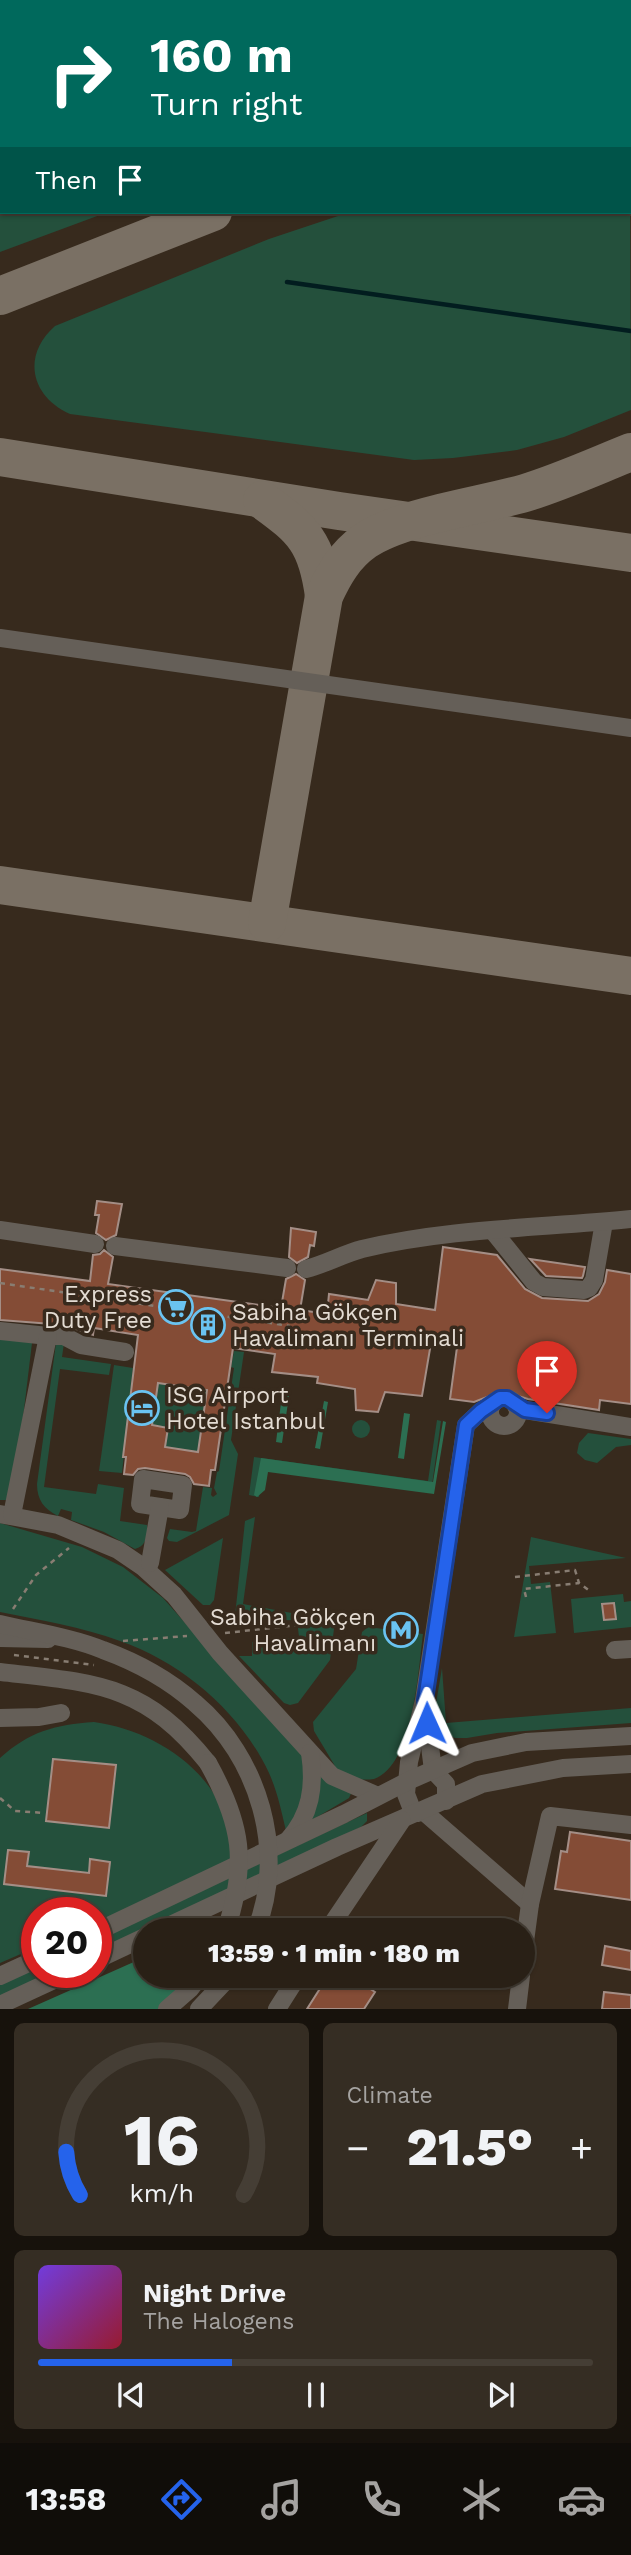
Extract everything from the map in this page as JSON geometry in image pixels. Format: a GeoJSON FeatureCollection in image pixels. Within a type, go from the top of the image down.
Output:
{"type":"FeatureCollection","features":[{"type":"Feature","properties":{"kind":"street"},"geometry":{"type":"LineString","coordinates":[[0,638],[631,728]]}},
{"type":"Feature","properties":{"kind":"street"},"geometry":{"type":"LineString","coordinates":[[306,1269],[361,1250],[523,1226],[631,1219]]}},
{"type":"Feature","properties":{"kind":"street"},"geometry":{"type":"LineString","coordinates":[[493,1231],[534,1282],[543,1287],[584,1290],[589,1288],[594,1280],[604,1222]]}},
{"type":"Feature","properties":{"kind":"street"},"geometry":{"type":"LineString","coordinates":[[0,1230],[95,1244]]}},
{"type":"Feature","properties":{"kind":"street"},"geometry":{"type":"LineString","coordinates":[[115,1246],[287,1268]]}},
{"type":"Feature","properties":{"kind":"street"},"geometry":{"type":"LineString","coordinates":[[0,1331],[64,1336],[81,1345],[125,1352]]}},
{"type":"Feature","properties":{"kind":"street"},"geometry":{"type":"LineString","coordinates":[[48,1336],[6,1514],[58,1525],[118,1550],[143,1567],[174,1595],[220,1653],[332,1776],[377,1796]]}},
{"type":"Feature","properties":{"kind":"street"},"geometry":{"type":"LineString","coordinates":[[530,1904],[414,1815],[406,1794],[409,1762],[425,1700],[466,1425],[491,1406],[490,1415],[493,1420],[503,1426],[508,1425],[517,1417],[516,1406],[525,1410],[631,1427]]}},
{"type":"Feature","properties":{"kind":"street"},"geometry":{"type":"LineString","coordinates":[[150,1563],[160,1507]]}},
{"type":"Feature","properties":{"kind":"street"},"geometry":{"type":"LineString","coordinates":[[4,1621],[102,1649],[138,1665],[178,1689],[213,1720],[241,1759],[259,1799],[268,1842],[267,1893],[260,1918]]}},
{"type":"Feature","properties":{"kind":"street"},"geometry":{"type":"LineString","coordinates":[[0,1638],[69,1640]]}},
{"type":"Feature","properties":{"kind":"street"},"geometry":{"type":"LineString","coordinates":[[0,1672],[96,1685],[141,1701],[175,1725],[208,1763],[232,1811],[238,1837],[238,1886],[229,1918]]}},
{"type":"Feature","properties":{"kind":"street"},"geometry":{"type":"LineString","coordinates":[[0,1685],[33,1676]]}},
{"type":"Feature","properties":{"kind":"street"},"geometry":{"type":"LineString","coordinates":[[425,1700],[433,1770],[446,1784],[446,1801]]}},
{"type":"Feature","properties":{"kind":"street"},"geometry":{"type":"LineString","coordinates":[[0,1717],[39,1717],[61,1713]]}},
{"type":"Feature","properties":{"kind":"street"},"geometry":{"type":"LineString","coordinates":[[112,1924],[408,1781],[472,1753],[506,1745],[631,1736]]}},
{"type":"Feature","properties":{"kind":"street"},"geometry":{"type":"LineString","coordinates":[[286,1842],[299,1828],[310,1802],[313,1774],[310,1753]]}},
{"type":"Feature","properties":{"kind":"street"},"geometry":{"type":"LineString","coordinates":[[186,1918],[337,1847],[482,1784],[563,1768],[631,1764]]}},
{"type":"Feature","properties":{"kind":"street"},"geometry":{"type":"LineString","coordinates":[[337,1918],[414,1815]]}},
{"type":"Feature","properties":{"kind":"street"},"geometry":{"type":"LineString","coordinates":[[528,1918],[550,1816],[631,1825]]}},
{"type":"Feature","properties":{"kind":"street"},"geometry":{"type":"LineString","coordinates":[[112,1952],[133,1943]]}},
{"type":"Feature","properties":{"kind":"street"},"geometry":{"type":"LineString","coordinates":[[0,1976],[21,1966]]}},
{"type":"Feature","properties":{"kind":"street"},"geometry":{"type":"LineString","coordinates":[[0,2005],[37,1988]]}},
{"type":"Feature","properties":{"kind":"street"},"geometry":{"type":"LineString","coordinates":[[167,2009],[191,1988]]}},
{"type":"Feature","properties":{"kind":"street"},"geometry":{"type":"LineString","coordinates":[[199,2009],[219,1988]]}},
{"type":"Feature","properties":{"kind":"street"},"geometry":{"type":"LineString","coordinates":[[277,2009],[290,1988]]}},
{"type":"Feature","properties":{"kind":"street"},"geometry":{"type":"LineString","coordinates":[[517,2009],[520,1988]]}},
{"type":"Feature","properties":{"kind":"path"},"geometry":{"type":"LineString","coordinates":[[0,1283],[289,1326]]}},
{"type":"Feature","properties":{"kind":"path"},"geometry":{"type":"LineString","coordinates":[[4,1621],[36,1575],[84,1536]]}},
{"type":"Feature","properties":{"kind":"path"},"geometry":{"type":"LineString","coordinates":[[515,1577],[575,1570],[579,1583],[591,1592]]}},
{"type":"Feature","properties":{"kind":"path"},"geometry":{"type":"LineString","coordinates":[[526,1597],[524,1589],[579,1583]]}},
{"type":"Feature","properties":{"kind":"path"},"geometry":{"type":"LineString","coordinates":[[276,1628],[308,1624]]}},
{"type":"Feature","properties":{"kind":"path"},"geometry":{"type":"LineString","coordinates":[[13,1655],[102,1666]]}},
{"type":"Feature","properties":{"kind":"path"},"geometry":{"type":"LineString","coordinates":[[1,1799],[15,1811],[46,1813]]}},
{"type":"Feature","properties":{"kind":"green space"},"geometry":{"type":"Polygon","coordinates":[[[0,214],[103,214],[0,252],[0,214]]]}},
{"type":"Feature","properties":{"kind":"green space"},"geometry":{"type":"Polygon","coordinates":[[[344,214],[630,214],[631,410],[564,437],[517,450],[414,460],[70,414],[46,397],[35,374],[35,362],[38,349],[55,326],[269,239],[344,214]]]}},
{"type":"Feature","properties":{"kind":"green space"},"geometry":{"type":"Polygon","coordinates":[[[0,1335],[32,1339],[15,1484],[7,1500],[0,1500],[0,1335]]]}},
{"type":"Feature","properties":{"kind":"green space"},"geometry":{"type":"Polygon","coordinates":[[[56,1343],[64,1343],[62,1357],[111,1364],[109,1375],[60,1369],[44,1487],[96,1494],[98,1484],[124,1488],[120,1521],[147,1525],[146,1540],[139,1548],[135,1549],[104,1532],[71,1520],[72,1512],[61,1509],[58,1516],[45,1507],[40,1499],[37,1484],[56,1343]]]}},
{"type":"Feature","properties":{"kind":"green space"},"geometry":{"type":"Polygon","coordinates":[[[234,1351],[244,1352],[231,1440],[238,1454],[229,1515],[177,1542],[169,1541],[167,1538],[170,1529],[196,1531],[203,1487],[212,1488],[213,1497],[217,1494],[214,1488],[219,1471],[234,1368],[231,1367],[234,1351]]]}},
{"type":"Feature","properties":{"kind":"green space"},"geometry":{"type":"Polygon","coordinates":[[[114,1365],[133,1368],[122,1473],[99,1471],[114,1365]]]}},
{"type":"Feature","properties":{"kind":"green space"},"geometry":{"type":"Polygon","coordinates":[[[158,1383],[207,1390],[198,1452],[165,1447],[168,1428],[152,1425],[158,1383]]]}},
{"type":"Feature","properties":{"kind":"green space"},"geometry":{"type":"Polygon","coordinates":[[[282,1395],[289,1396],[282,1443],[276,1442],[282,1395]]]}},
{"type":"Feature","properties":{"kind":"green space"},"geometry":{"type":"Polygon","coordinates":[[[324,1401],[328,1402],[320,1449],[315,1448],[324,1401]]]}},
{"type":"Feature","properties":{"kind":"green space"},"geometry":{"type":"Polygon","coordinates":[[[404,1413],[410,1414],[404,1459],[398,1458],[404,1413]]]}},
{"type":"Feature","properties":{"kind":"green space"},"geometry":{"type":"Polygon","coordinates":[[[357,1420],[365,1420],[370,1429],[368,1436],[357,1438],[352,1433],[352,1425],[357,1420]]]}},
{"type":"Feature","properties":{"kind":"green space"},"geometry":{"type":"Polygon","coordinates":[[[437,1420],[441,1421],[431,1492],[263,1469],[259,1497],[249,1495],[254,1457],[428,1481],[437,1420]]]}},
{"type":"Feature","properties":{"kind":"green space"},"geometry":{"type":"Polygon","coordinates":[[[443,1421],[446,1422],[434,1494],[268,1472],[265,1490],[257,1497],[254,1495],[261,1458],[433,1482],[443,1421]]]}},
{"type":"Feature","properties":{"kind":"green space"},"geometry":{"type":"Polygon","coordinates":[[[588,1433],[631,1439],[631,1445],[616,1447],[597,1463],[585,1460],[577,1453],[579,1443],[588,1433]]]}},
{"type":"Feature","properties":{"kind":"green space"},"geometry":{"type":"Polygon","coordinates":[[[255,1517],[243,1604],[335,1621],[330,1660],[298,1703],[290,1705],[284,1703],[239,1656],[252,1656],[252,1642],[299,1637],[297,1620],[240,1621],[235,1616],[245,1521],[255,1517]]]}},
{"type":"Feature","properties":{"kind":"green space"},"geometry":{"type":"Polygon","coordinates":[[[0,1523],[82,1547],[123,1567],[163,1598],[267,1715],[335,1766],[314,1731],[313,1722],[356,1669],[362,1632],[368,1627],[423,1634],[412,1715],[398,1756],[387,1770],[374,1779],[357,1780],[349,1798],[287,1835],[275,1788],[257,1751],[243,1730],[208,1693],[166,1662],[120,1641],[76,1628],[0,1612],[0,1523]]]}},
{"type":"Feature","properties":{"kind":"green space"},"geometry":{"type":"Polygon","coordinates":[[[531,1537],[626,1558],[529,1566],[531,1584],[550,1582],[556,1633],[514,1637],[531,1537]]]}},
{"type":"Feature","properties":{"kind":"green space"},"geometry":{"type":"Polygon","coordinates":[[[223,1538],[214,1600],[210,1605],[203,1605],[165,1570],[223,1538]]]}},
{"type":"Feature","properties":{"kind":"green space"},"geometry":{"type":"Polygon","coordinates":[[[623,1594],[624,1602],[631,1601],[631,1627],[574,1633],[571,1599],[623,1594]]]}},
{"type":"Feature","properties":{"kind":"green space"},"geometry":{"type":"Polygon","coordinates":[[[442,1668],[446,1723],[631,1708],[631,1723],[455,1738],[444,1732],[434,1715],[442,1668]]]}},
{"type":"Feature","properties":{"kind":"green space"},"geometry":{"type":"Polygon","coordinates":[[[94,1722],[114,1726],[155,1742],[174,1753],[206,1782],[218,1800],[235,1862],[112,1915],[112,1897],[21,1897],[21,1954],[0,1963],[0,1758],[22,1741],[67,1725],[94,1722]]]}},
{"type":"Feature","properties":{"kind":"green space"},"geometry":{"type":"Polygon","coordinates":[[[367,1813],[367,1821],[361,1827],[168,1918],[143,1918],[367,1813]]]}},
{"type":"Feature","properties":{"kind":"green space"},"geometry":{"type":"Polygon","coordinates":[[[133,1923],[133,1935],[112,1944],[112,1933],[133,1923]]]}},
{"type":"Feature","properties":{"kind":"green space"},"geometry":{"type":"Polygon","coordinates":[[[133,1962],[133,1988],[183,1988],[159,2009],[28,2009],[75,1988],[112,1988],[112,1972],[133,1962]]]}},
{"type":"Feature","properties":{"kind":"green space"},"geometry":{"type":"Polygon","coordinates":[[[21,1975],[21,1987],[0,1997],[0,1985],[21,1975]]]}},
{"type":"Feature","properties":{"kind":"building"},"geometry":{"type":"Polygon","coordinates":[[[97,1201],[122,1204],[116,1235],[106,1240],[96,1233],[99,1215],[95,1215],[97,1201]]]}},
{"type":"Feature","properties":{"kind":"building"},"geometry":{"type":"Polygon","coordinates":[[[291,1228],[316,1232],[314,1246],[310,1245],[308,1257],[297,1263],[289,1257],[291,1228]]]}},
{"type":"Feature","properties":{"kind":"building"},"geometry":{"type":"Polygon","coordinates":[[[443,1247],[497,1255],[525,1289],[542,1298],[588,1301],[599,1294],[607,1270],[631,1274],[631,1404],[600,1400],[599,1410],[515,1395],[509,1397],[505,1406],[502,1406],[498,1397],[492,1395],[474,1402],[450,1399],[458,1340],[432,1337],[422,1396],[385,1392],[378,1412],[356,1410],[355,1389],[317,1383],[318,1377],[272,1372],[275,1354],[233,1348],[215,1470],[211,1470],[209,1486],[194,1484],[185,1474],[145,1468],[138,1469],[133,1475],[124,1474],[126,1457],[123,1457],[138,1335],[94,1328],[93,1335],[65,1325],[0,1320],[0,1269],[90,1281],[93,1255],[104,1250],[113,1257],[108,1284],[281,1308],[286,1279],[296,1274],[305,1280],[300,1310],[327,1314],[329,1294],[368,1300],[376,1280],[396,1283],[396,1304],[435,1310],[443,1247]],[[158,1383],[152,1425],[168,1428],[165,1447],[198,1452],[207,1390],[158,1383]]]}},
{"type":"Feature","properties":{"kind":"building"},"geometry":{"type":"Polygon","coordinates":[[[530,1259],[585,1267],[583,1276],[546,1276],[530,1259]]]}},
{"type":"Feature","properties":{"kind":"building"},"geometry":{"type":"Polygon","coordinates":[[[614,1603],[616,1619],[604,1620],[602,1604],[614,1603]]]}},
{"type":"Feature","properties":{"kind":"building"},"geometry":{"type":"Polygon","coordinates":[[[53,1759],[116,1765],[109,1828],[46,1821],[53,1759]]]}},
{"type":"Feature","properties":{"kind":"building"},"geometry":{"type":"Polygon","coordinates":[[[570,1832],[631,1841],[631,1900],[555,1889],[561,1851],[567,1852],[570,1832]]]}},
{"type":"Feature","properties":{"kind":"building"},"geometry":{"type":"Polygon","coordinates":[[[8,1850],[29,1852],[27,1866],[89,1873],[90,1859],[110,1862],[106,1896],[4,1884],[8,1850]]]}},
{"type":"Feature","properties":{"kind":"building"},"geometry":{"type":"Polygon","coordinates":[[[605,1946],[631,1951],[631,1970],[602,1965],[605,1946]]]}},
{"type":"Feature","properties":{"kind":"building"},"geometry":{"type":"Polygon","coordinates":[[[320,1988],[369,1988],[375,1992],[364,2009],[307,2009],[320,1988]]]}},
{"type":"Feature","properties":{"kind":"building"},"geometry":{"type":"Polygon","coordinates":[[[604,1992],[631,1995],[631,2009],[602,2009],[604,1992]]]}},
{"type":"Feature","properties":{"kind":"waterway"},"geometry":{"type":"LineString","coordinates":[[287,282],[631,331]]}},
{"type":"Feature","properties":{"kind":"taxiway"},"geometry":{"type":"LineString","coordinates":[[0,296],[208,214]]}},
{"type":"Feature","properties":{"kind":"taxiway"},"geometry":{"type":"LineString","coordinates":[[267,923],[324,596],[346,559],[365,541],[399,525],[525,493],[631,452]]}},
{"type":"Feature","properties":{"kind":"taxiway"},"geometry":{"type":"LineString","coordinates":[[0,457],[339,511],[631,553]]}},
{"type":"Feature","properties":{"kind":"taxiway"},"geometry":{"type":"LineString","coordinates":[[262,500],[288,520],[306,539],[317,563],[324,596]]}},
{"type":"Feature","properties":{"kind":"taxiway"},"geometry":{"type":"LineString","coordinates":[[0,885],[631,976]]}},
{"type":"Feature","properties":{"kind":"place","name":"Express Duty Free"},"geometry":{"type":"Point","coordinates":[176,1307]}},
{"type":"Feature","properties":{"kind":"place","name":"Sabiha Gökçen Havalimanı Terminali"},"geometry":{"type":"Point","coordinates":[208,1325]}},
{"type":"Feature","properties":{"kind":"place","name":"ISG Airport Hotel Istanbul"},"geometry":{"type":"Point","coordinates":[142,1408]}},
{"type":"Feature","properties":{"kind":"place","name":"Sabiha Gökçen Havalimanı"},"geometry":{"type":"Point","coordinates":[401,1630]}},
{"type":"Feature","properties":{"kind":"route"},"geometry":{"type":"LineString","coordinates":[[427,1723],[425,1700],[466,1425],[500,1398],[507,1398],[525,1410],[547,1413]]}}]}
